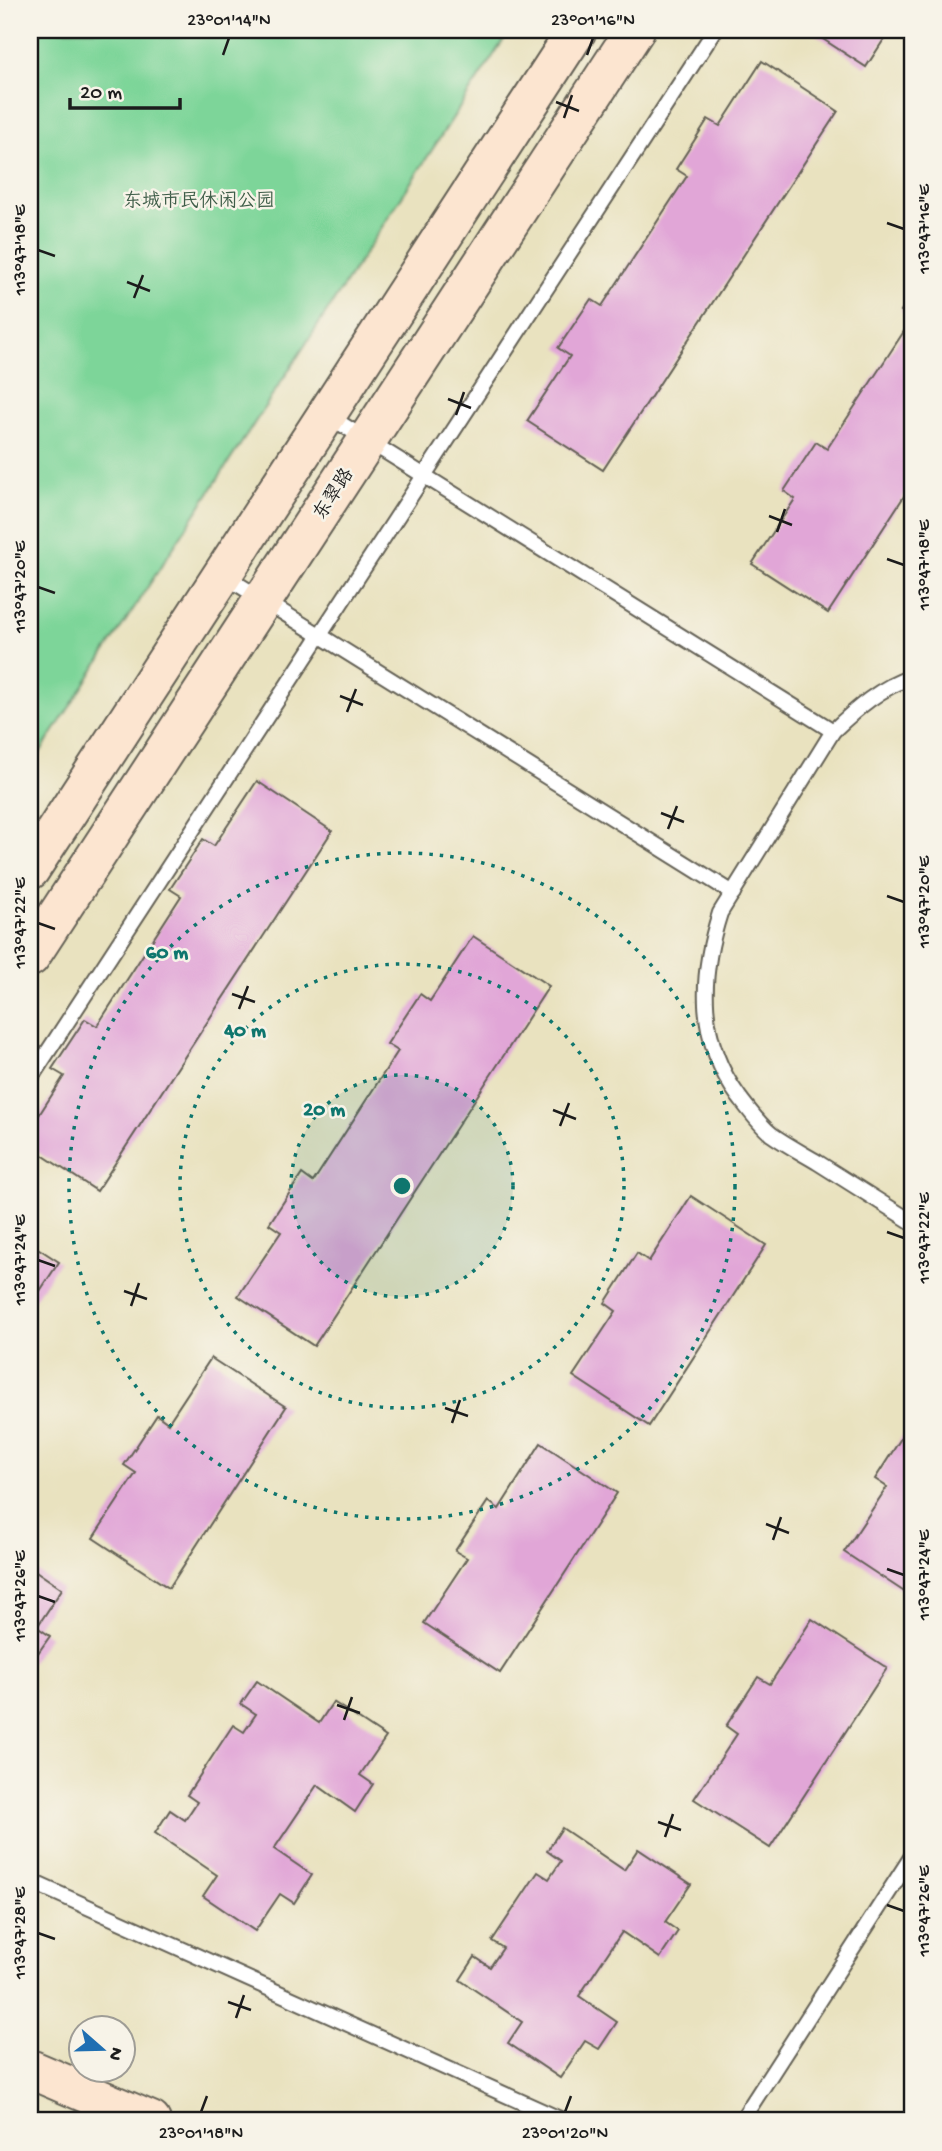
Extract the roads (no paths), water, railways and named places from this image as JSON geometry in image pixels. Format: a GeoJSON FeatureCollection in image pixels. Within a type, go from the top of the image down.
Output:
{"type":"FeatureCollection","features":[{"type":"Feature","properties":{"kind":"street"},"geometry":{"type":"LineString","coordinates":[[30,870],[577,30]]}},
{"type":"Feature","properties":{"kind":"street","name":"东翠路"},"geometry":{"type":"LineString","coordinates":[[30,957],[635,30]]}},
{"type":"Feature","properties":{"kind":"street"},"geometry":{"type":"LineString","coordinates":[[30,2068],[151,2121]]}},
{"type":"Feature","properties":{"kind":"lane"},"geometry":{"type":"LineString","coordinates":[[30,1079],[715,30]]}},
{"type":"Feature","properties":{"kind":"lane"},"geometry":{"type":"LineString","coordinates":[[326,415],[833,731]]}},
{"type":"Feature","properties":{"kind":"lane"},"geometry":{"type":"LineString","coordinates":[[222,574],[733,893]]}},
{"type":"Feature","properties":{"kind":"lane"},"geometry":{"type":"LineString","coordinates":[[912,677],[879,693],[854,710],[833,731],[720,913],[710,942],[705,1002],[712,1041],[732,1087],[770,1133],[912,1222]]}},
{"type":"Feature","properties":{"kind":"lane"},"geometry":{"type":"LineString","coordinates":[[741,2121],[912,1856]]}},
{"type":"Feature","properties":{"kind":"lane"},"geometry":{"type":"LineString","coordinates":[[30,1881],[564,2121]]}},
{"type":"Feature","properties":{"kind":"park label","name":"东城市民休闲公园"},"geometry":{"type":"Point","coordinates":[199,199]}}]}
